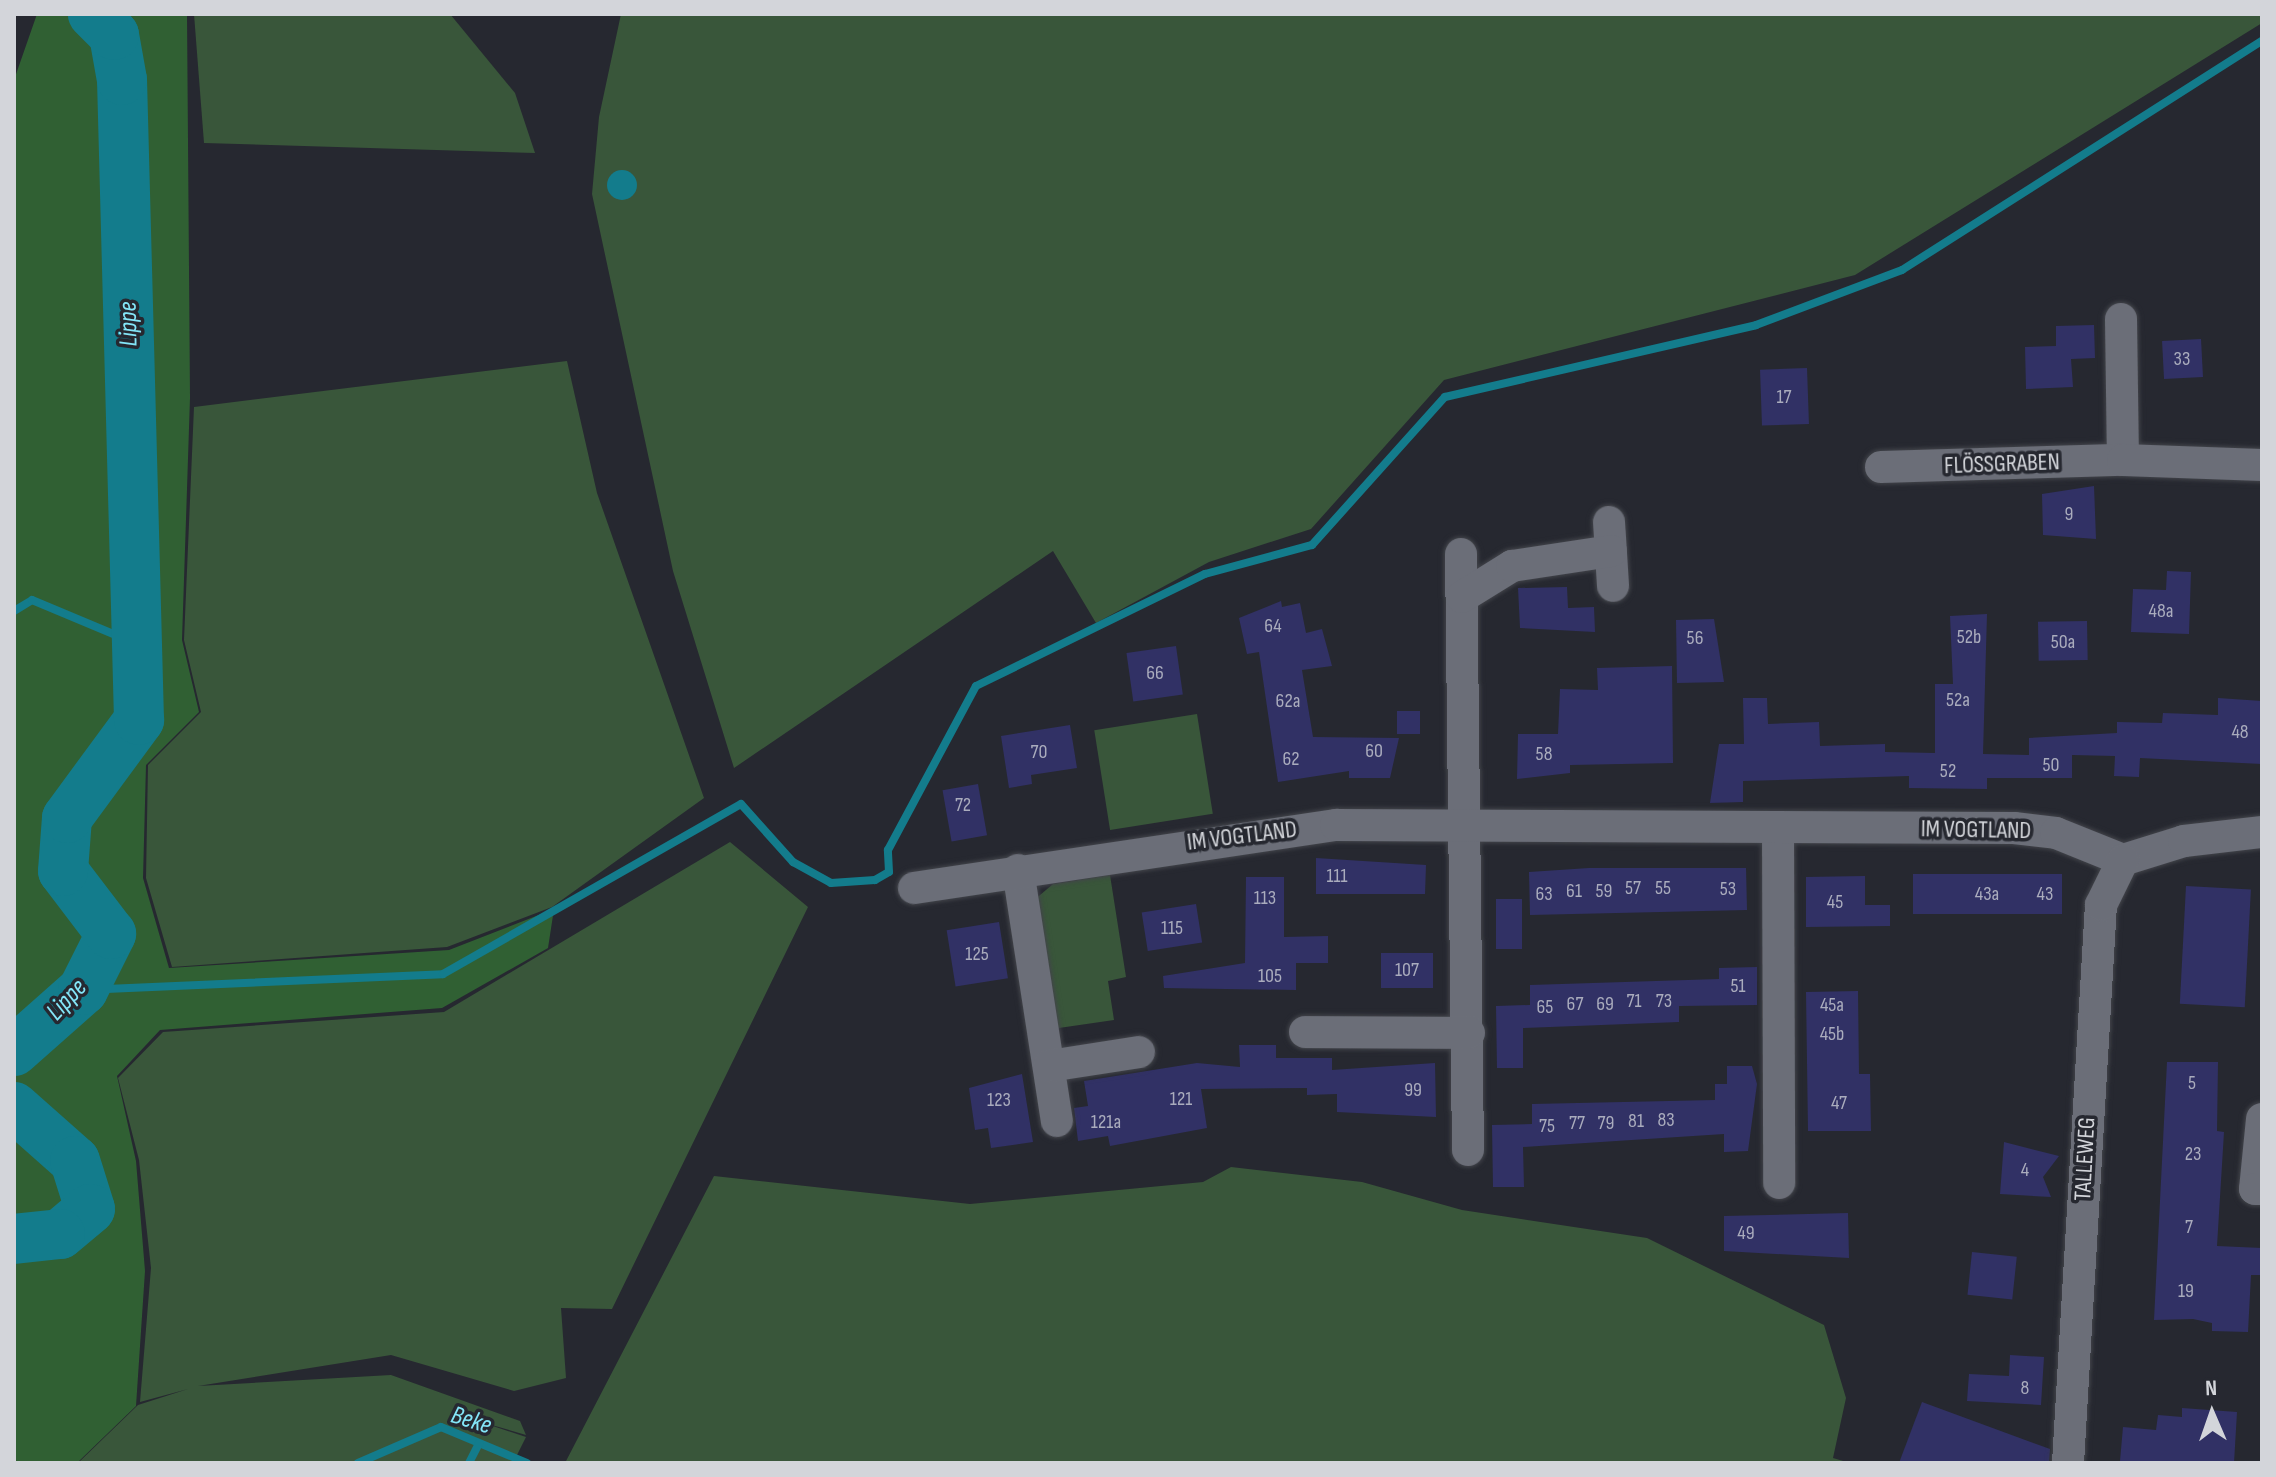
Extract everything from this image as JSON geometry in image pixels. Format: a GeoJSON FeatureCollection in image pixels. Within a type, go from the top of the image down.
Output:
{"type":"FeatureCollection","features":[{"type":"Feature","properties":{"kind":"street"},"geometry":{"type":"LineString","coordinates":[[2121,319],[2123,460]]}},
{"type":"Feature","properties":{"kind":"street","name":"FLÖSSGRABEN"},"geometry":{"type":"LineString","coordinates":[[1881,467],[2123,460],[2262,465]]}},
{"type":"Feature","properties":{"kind":"street"},"geometry":{"type":"LineString","coordinates":[[1462,597],[1512,566],[1610,537],[1613,586]]}},
{"type":"Feature","properties":{"kind":"street"},"geometry":{"type":"LineString","coordinates":[[1461,554],[1467,828],[1468,1150]]}},
{"type":"Feature","properties":{"kind":"street","name":"IM VOGTLAND"},"geometry":{"type":"LineString","coordinates":[[914,888],[1018,870],[1336,825],[1467,828],[2014,828],[2056,833],[2123,860]]}},
{"type":"Feature","properties":{"kind":"street"},"geometry":{"type":"LineString","coordinates":[[1778,829],[1779,1183]]}},
{"type":"Feature","properties":{"kind":"street"},"geometry":{"type":"LineString","coordinates":[[2123,860],[2184,841],[2262,832]]}},
{"type":"Feature","properties":{"kind":"street","name":"TALLEWEG"},"geometry":{"type":"LineString","coordinates":[[2068,1463],[2101,905],[2123,860]]}},
{"type":"Feature","properties":{"kind":"street"},"geometry":{"type":"LineString","coordinates":[[1018,870],[1057,1121]]}},
{"type":"Feature","properties":{"kind":"street"},"geometry":{"type":"LineString","coordinates":[[1305,1032],[1469,1033]]}},
{"type":"Feature","properties":{"kind":"street"},"geometry":{"type":"LineString","coordinates":[[1049,1066],[1139,1052]]}},
{"type":"Feature","properties":{"kind":"street"},"geometry":{"type":"LineString","coordinates":[[2262,1119],[2255,1189],[2262,1189]]}},
{"type":"Feature","properties":{"kind":"green space"},"geometry":{"type":"Polygon","coordinates":[[[37,14],[187,14],[190,398],[182,640],[199,712],[146,765],[143,878],[169,968],[449,950],[554,909],[548,948],[442,1008],[160,1030],[117,1076],[136,1161],[145,1271],[136,1406],[77,1463],[14,1463],[14,80],[37,14]]]}},
{"type":"Feature","properties":{"kind":"green space"},"geometry":{"type":"Polygon","coordinates":[[[194,14],[450,14],[515,93],[535,153],[204,143],[194,14]]]}},
{"type":"Feature","properties":{"kind":"green space"},"geometry":{"type":"Polygon","coordinates":[[[621,14],[2262,14],[2262,23],[1855,275],[1444,380],[1311,529],[1209,562],[1096,623],[1053,551],[734,768],[673,571],[592,194],[599,117],[621,14]]]}},
{"type":"Feature","properties":{"kind":"green space"},"geometry":{"type":"Polygon","coordinates":[[[567,361],[597,493],[704,798],[552,907],[447,947],[172,967],[146,878],[148,765],[201,712],[184,640],[194,407],[567,361]]]}},
{"type":"Feature","properties":{"kind":"green space"},"geometry":{"type":"Polygon","coordinates":[[[1197,714],[1213,814],[1110,830],[1094,730],[1197,714]]]}},
{"type":"Feature","properties":{"kind":"green space"},"geometry":{"type":"Polygon","coordinates":[[[730,842],[808,907],[612,1309],[561,1308],[566,1378],[514,1391],[391,1355],[198,1386],[391,1375],[520,1421],[526,1435],[478,1421],[526,1437],[513,1463],[78,1463],[138,1405],[188,1389],[140,1402],[151,1268],[139,1160],[118,1078],[163,1032],[444,1012],[730,842]]]}},
{"type":"Feature","properties":{"kind":"green space"},"geometry":{"type":"Polygon","coordinates":[[[1110,875],[1126,977],[1108,981],[1114,1020],[1052,1029],[1033,901],[1053,884],[1110,875]]]}},
{"type":"Feature","properties":{"kind":"green space"},"geometry":{"type":"Polygon","coordinates":[[[1231,1167],[1362,1182],[1462,1210],[1647,1238],[1824,1325],[1846,1398],[1833,1458],[1850,1463],[565,1463],[714,1176],[970,1204],[1203,1182],[1231,1167]]]}},
{"type":"Feature","properties":{"kind":"water"},"geometry":{"type":"Polygon","coordinates":[[[622,170],[633,174],[637,185],[633,196],[622,200],[611,196],[607,185],[611,174],[622,170]]]}},
{"type":"Feature","properties":{"kind":"building"},"geometry":{"type":"Polygon","coordinates":[[[2094,325],[2095,358],[2071,359],[2073,387],[2026,389],[2025,347],[2056,346],[2056,326],[2094,325]]]}},
{"type":"Feature","properties":{"kind":"building"},"geometry":{"type":"Polygon","coordinates":[[[2201,339],[2203,377],[2164,379],[2162,341],[2201,339]]]}},
{"type":"Feature","properties":{"kind":"building"},"geometry":{"type":"Polygon","coordinates":[[[1807,368],[1809,424],[1762,426],[1760,370],[1807,368]]]}},
{"type":"Feature","properties":{"kind":"building"},"geometry":{"type":"Polygon","coordinates":[[[2094,486],[2096,539],[2043,535],[2042,494],[2094,486]]]}},
{"type":"Feature","properties":{"kind":"building"},"geometry":{"type":"Polygon","coordinates":[[[2167,571],[2191,572],[2189,634],[2131,632],[2133,589],[2166,590],[2167,571]]]}},
{"type":"Feature","properties":{"kind":"building"},"geometry":{"type":"Polygon","coordinates":[[[1567,587],[1568,608],[1594,607],[1595,632],[1520,628],[1518,588],[1567,587]]]}},
{"type":"Feature","properties":{"kind":"building"},"geometry":{"type":"Polygon","coordinates":[[[1281,601],[1282,607],[1300,603],[1306,633],[1322,629],[1332,666],[1302,670],[1313,737],[1399,738],[1390,778],[1349,778],[1349,771],[1278,782],[1259,652],[1247,654],[1239,618],[1281,601]]]}},
{"type":"Feature","properties":{"kind":"building"},"geometry":{"type":"Polygon","coordinates":[[[1987,614],[1983,754],[2029,755],[2029,738],[2117,733],[2117,722],[2162,723],[2163,713],[2218,715],[2218,698],[2262,701],[2262,764],[2140,758],[2139,777],[2114,776],[2115,756],[2072,755],[2072,778],[1987,778],[1987,789],[1909,788],[1909,776],[1743,781],[1743,802],[1710,803],[1719,744],[1744,744],[1743,698],[1767,698],[1768,724],[1819,722],[1820,746],[1885,744],[1885,752],[1935,753],[1935,684],[1953,684],[1950,616],[1987,614]]]}},
{"type":"Feature","properties":{"kind":"building"},"geometry":{"type":"Polygon","coordinates":[[[1714,619],[1724,682],[1677,683],[1676,620],[1714,619]]]}},
{"type":"Feature","properties":{"kind":"building"},"geometry":{"type":"Polygon","coordinates":[[[2087,621],[2088,660],[2039,661],[2038,622],[2087,621]]]}},
{"type":"Feature","properties":{"kind":"building"},"geometry":{"type":"Polygon","coordinates":[[[1176,646],[1183,695],[1133,701],[1126,653],[1176,646]]]}},
{"type":"Feature","properties":{"kind":"building"},"geometry":{"type":"Polygon","coordinates":[[[1672,666],[1673,763],[1570,765],[1570,773],[1517,779],[1518,734],[1558,734],[1560,689],[1598,690],[1597,668],[1672,666]]]}},
{"type":"Feature","properties":{"kind":"building"},"geometry":{"type":"Polygon","coordinates":[[[1397,711],[1420,711],[1420,734],[1397,734],[1397,711]]]}},
{"type":"Feature","properties":{"kind":"building"},"geometry":{"type":"Polygon","coordinates":[[[1070,725],[1077,768],[1031,775],[1032,784],[1009,788],[1001,736],[1070,725]]]}},
{"type":"Feature","properties":{"kind":"building"},"geometry":{"type":"Polygon","coordinates":[[[978,784],[987,835],[952,841],[943,790],[978,784]]]}},
{"type":"Feature","properties":{"kind":"building"},"geometry":{"type":"Polygon","coordinates":[[[1316,858],[1426,865],[1425,894],[1316,894],[1316,858]]]}},
{"type":"Feature","properties":{"kind":"building"},"geometry":{"type":"Polygon","coordinates":[[[1589,868],[1746,868],[1747,910],[1530,915],[1529,872],[1589,868]]]}},
{"type":"Feature","properties":{"kind":"building"},"geometry":{"type":"Polygon","coordinates":[[[1913,874],[2062,874],[2062,914],[1913,914],[1913,874]]]}},
{"type":"Feature","properties":{"kind":"building"},"geometry":{"type":"Polygon","coordinates":[[[1865,876],[1865,905],[1890,905],[1890,926],[1806,927],[1806,877],[1865,876]]]}},
{"type":"Feature","properties":{"kind":"building"},"geometry":{"type":"Polygon","coordinates":[[[1246,877],[1284,877],[1284,937],[1328,936],[1328,963],[1296,963],[1296,990],[1164,988],[1163,976],[1245,963],[1246,877]]]}},
{"type":"Feature","properties":{"kind":"building"},"geometry":{"type":"Polygon","coordinates":[[[2186,886],[2251,889],[2245,1007],[2180,1004],[2186,886]]]}},
{"type":"Feature","properties":{"kind":"building"},"geometry":{"type":"Polygon","coordinates":[[[1496,899],[1522,899],[1522,949],[1496,949],[1496,899]]]}},
{"type":"Feature","properties":{"kind":"building"},"geometry":{"type":"Polygon","coordinates":[[[1196,904],[1202,943],[1148,951],[1142,913],[1196,904]]]}},
{"type":"Feature","properties":{"kind":"building"},"geometry":{"type":"Polygon","coordinates":[[[999,922],[1008,978],[956,987],[947,930],[999,922]]]}},
{"type":"Feature","properties":{"kind":"building"},"geometry":{"type":"Polygon","coordinates":[[[1381,953],[1433,953],[1433,988],[1381,988],[1381,953]]]}},
{"type":"Feature","properties":{"kind":"building"},"geometry":{"type":"Polygon","coordinates":[[[1757,967],[1757,1005],[1679,1006],[1679,1022],[1523,1028],[1523,1068],[1497,1068],[1496,1006],[1530,1005],[1530,985],[1719,979],[1719,968],[1757,967]]]}},
{"type":"Feature","properties":{"kind":"building"},"geometry":{"type":"Polygon","coordinates":[[[1858,991],[1859,1074],[1870,1074],[1871,1131],[1808,1131],[1806,992],[1858,991]]]}},
{"type":"Feature","properties":{"kind":"building"},"geometry":{"type":"Polygon","coordinates":[[[1239,1045],[1276,1045],[1276,1058],[1332,1058],[1332,1070],[1435,1063],[1436,1117],[1337,1112],[1337,1094],[1307,1095],[1307,1088],[1201,1089],[1207,1128],[1110,1146],[1108,1136],[1078,1141],[1074,1108],[1088,1106],[1084,1081],[1197,1063],[1240,1067],[1239,1045]]]}},
{"type":"Feature","properties":{"kind":"building"},"geometry":{"type":"Polygon","coordinates":[[[2167,1062],[2218,1062],[2217,1131],[2224,1132],[2217,1246],[2262,1248],[2262,1275],[2251,1275],[2248,1332],[2212,1331],[2212,1323],[2193,1319],[2154,1320],[2167,1062]]]}},
{"type":"Feature","properties":{"kind":"building"},"geometry":{"type":"Polygon","coordinates":[[[1727,1066],[1752,1066],[1757,1084],[1748,1151],[1724,1152],[1724,1134],[1523,1147],[1524,1187],[1493,1187],[1492,1125],[1532,1124],[1532,1104],[1715,1100],[1715,1084],[1727,1084],[1727,1066]]]}},
{"type":"Feature","properties":{"kind":"building"},"geometry":{"type":"Polygon","coordinates":[[[1022,1074],[1033,1142],[991,1148],[988,1128],[975,1130],[969,1088],[1022,1074]]]}},
{"type":"Feature","properties":{"kind":"building"},"geometry":{"type":"Polygon","coordinates":[[[2004,1142],[2059,1156],[2043,1177],[2051,1197],[2000,1194],[2004,1142]]]}},
{"type":"Feature","properties":{"kind":"building"},"geometry":{"type":"Polygon","coordinates":[[[1848,1213],[1849,1258],[1724,1251],[1724,1216],[1848,1213]]]}},
{"type":"Feature","properties":{"kind":"building"},"geometry":{"type":"Polygon","coordinates":[[[1972,1252],[2017,1257],[2012,1299],[1968,1295],[1972,1252]]]}},
{"type":"Feature","properties":{"kind":"building"},"geometry":{"type":"Polygon","coordinates":[[[2010,1355],[2044,1357],[2041,1405],[1967,1401],[1969,1374],[2009,1376],[2010,1355]]]}},
{"type":"Feature","properties":{"kind":"building"},"geometry":{"type":"Polygon","coordinates":[[[1922,1402],[2050,1449],[2049,1463],[1899,1463],[1922,1402]]]}},
{"type":"Feature","properties":{"kind":"building"},"geometry":{"type":"Polygon","coordinates":[[[2182,1408],[2237,1412],[2234,1463],[2120,1461],[2123,1427],[2156,1430],[2158,1415],[2182,1417],[2182,1408]]]}},
{"type":"Feature","properties":{"kind":"waterway","name":"Lippe"},"geometry":{"type":"LineString","coordinates":[[14,1051],[83,990],[111,934],[63,871],[67,818],[139,720],[122,80],[114,35],[93,14]]}},
{"type":"Feature","properties":{"kind":"waterway"},"geometry":{"type":"LineString","coordinates":[[83,990],[443,974],[741,804],[793,862],[831,883],[875,880],[889,872],[888,850],[976,686],[1205,574],[1312,545],[1445,397],[1756,325],[1902,270],[2262,41]]}},
{"type":"Feature","properties":{"kind":"waterway","name":"Lippe"},"geometry":{"type":"LineString","coordinates":[[14,611],[32,600],[137,644]]}},
{"type":"Feature","properties":{"kind":"waterway","name":"Lippe"},"geometry":{"type":"LineString","coordinates":[[14,1107],[75,1161],[90,1209],[60,1234],[14,1239]]}},
{"type":"Feature","properties":{"kind":"waterway","name":"Beke"},"geometry":{"type":"LineString","coordinates":[[358,1463],[441,1427],[527,1463]]}},
{"type":"Feature","properties":{"kind":"waterway"},"geometry":{"type":"LineString","coordinates":[[469,1463],[479,1443]]}}]}
